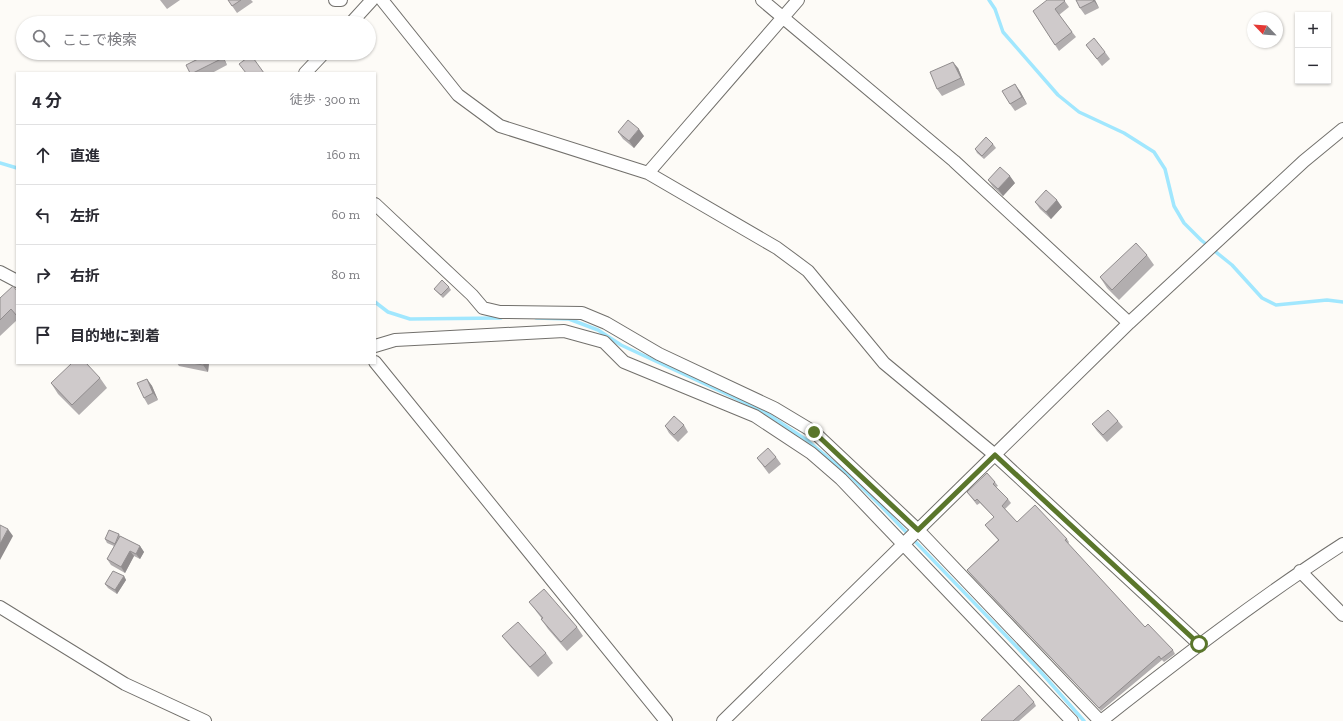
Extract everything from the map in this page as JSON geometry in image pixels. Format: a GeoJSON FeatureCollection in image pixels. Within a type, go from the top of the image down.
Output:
{"type":"FeatureCollection","features":[{"type":"Feature","properties":{"kind":"street"},"geometry":{"type":"LineString","coordinates":[[336,0],[341,0]]}},
{"type":"Feature","properties":{"kind":"street"},"geometry":{"type":"LineString","coordinates":[[357,16],[372,0]]}},
{"type":"Feature","properties":{"kind":"street"},"geometry":{"type":"LineString","coordinates":[[382,0],[458,95],[500,126],[648,173],[777,248],[808,271],[884,363],[995,455],[1199,644]]}},
{"type":"Feature","properties":{"kind":"street"},"geometry":{"type":"LineString","coordinates":[[762,0],[954,161],[1129,323]]}},
{"type":"Feature","properties":{"kind":"street"},"geometry":{"type":"LineString","coordinates":[[648,173],[798,0]]}},
{"type":"Feature","properties":{"kind":"street"},"geometry":{"type":"LineString","coordinates":[[306,72],[317,60]]}},
{"type":"Feature","properties":{"kind":"street"},"geometry":{"type":"LineString","coordinates":[[723,721],[903,542],[918,530],[1129,323],[1304,161],[1343,129]]}},
{"type":"Feature","properties":{"kind":"street"},"geometry":{"type":"LineString","coordinates":[[376,205],[472,294],[483,308],[500,312],[582,313],[606,323],[659,354],[774,408],[814,432],[918,530],[1101,721],[1199,644],[1300,571],[1343,544]]}},
{"type":"Feature","properties":{"kind":"street"},"geometry":{"type":"LineString","coordinates":[[0,272],[16,280]]}},
{"type":"Feature","properties":{"kind":"street"},"geometry":{"type":"LineString","coordinates":[[376,346],[395,340],[564,331],[604,342],[624,362],[761,420],[811,453],[841,479],[903,542],[1072,721]]}},
{"type":"Feature","properties":{"kind":"street"},"geometry":{"type":"LineString","coordinates":[[376,363],[666,721]]}},
{"type":"Feature","properties":{"kind":"street"},"geometry":{"type":"LineString","coordinates":[[1300,571],[1343,615]]}},
{"type":"Feature","properties":{"kind":"street"},"geometry":{"type":"LineString","coordinates":[[0,607],[126,684],[205,721]]}},
{"type":"Feature","properties":{"kind":"building"},"geometry":{"type":"Polygon","coordinates":[[[228,0],[241,0],[232,6],[228,0]]]}},
{"type":"Feature","properties":{"kind":"building"},"geometry":{"type":"Polygon","coordinates":[[[1047,0],[1065,1],[1055,9],[1072,32],[1055,45],[1033,11],[1047,0]]]}},
{"type":"Feature","properties":{"kind":"building"},"geometry":{"type":"Polygon","coordinates":[[[1076,0],[1093,0],[1094,1],[1080,8],[1076,0]]]}},
{"type":"Feature","properties":{"kind":"building"},"geometry":{"type":"Polygon","coordinates":[[[1094,38],[1105,52],[1097,59],[1086,45],[1094,38]]]}},
{"type":"Feature","properties":{"kind":"building"},"geometry":{"type":"Polygon","coordinates":[[[196,60],[219,60],[195,72],[190,72],[186,65],[196,60]]]}},
{"type":"Feature","properties":{"kind":"building"},"geometry":{"type":"Polygon","coordinates":[[[244,60],[255,60],[263,72],[245,72],[239,64],[244,60]]]}},
{"type":"Feature","properties":{"kind":"building"},"geometry":{"type":"Polygon","coordinates":[[[953,62],[961,78],[937,89],[930,72],[953,62]]]}},
{"type":"Feature","properties":{"kind":"building"},"geometry":{"type":"Polygon","coordinates":[[[1015,84],[1022,97],[1010,104],[1002,91],[1015,84]]]}},
{"type":"Feature","properties":{"kind":"building"},"geometry":{"type":"Polygon","coordinates":[[[628,120],[639,129],[629,141],[618,132],[628,120]]]}},
{"type":"Feature","properties":{"kind":"building"},"geometry":{"type":"Polygon","coordinates":[[[986,137],[993,144],[982,156],[975,149],[986,137]]]}},
{"type":"Feature","properties":{"kind":"building"},"geometry":{"type":"Polygon","coordinates":[[[1000,167],[1010,176],[998,189],[988,180],[1000,167]]]}},
{"type":"Feature","properties":{"kind":"building"},"geometry":{"type":"Polygon","coordinates":[[[1046,190],[1057,200],[1046,212],[1035,202],[1046,190]]]}},
{"type":"Feature","properties":{"kind":"building"},"geometry":{"type":"Polygon","coordinates":[[[1136,243],[1147,255],[1112,290],[1100,277],[1136,243]]]}},
{"type":"Feature","properties":{"kind":"building"},"geometry":{"type":"Polygon","coordinates":[[[442,280],[449,287],[441,295],[434,289],[442,280]]]}},
{"type":"Feature","properties":{"kind":"building"},"geometry":{"type":"Polygon","coordinates":[[[13,286],[16,290],[16,315],[11,309],[0,320],[0,298],[13,286]]]}},
{"type":"Feature","properties":{"kind":"building"},"geometry":{"type":"Polygon","coordinates":[[[71,364],[87,364],[100,378],[72,405],[51,383],[71,364]]]}},
{"type":"Feature","properties":{"kind":"building"},"geometry":{"type":"Polygon","coordinates":[[[147,379],[153,393],[144,398],[137,383],[147,379]]]}},
{"type":"Feature","properties":{"kind":"building"},"geometry":{"type":"Polygon","coordinates":[[[1108,410],[1118,421],[1103,435],[1092,424],[1108,410]]]}},
{"type":"Feature","properties":{"kind":"building"},"geometry":{"type":"Polygon","coordinates":[[[674,416],[684,425],[674,435],[665,426],[674,416]]]}},
{"type":"Feature","properties":{"kind":"building"},"geometry":{"type":"Polygon","coordinates":[[[768,448],[776,457],[765,467],[757,458],[768,448]]]}},
{"type":"Feature","properties":{"kind":"building"},"geometry":{"type":"Polygon","coordinates":[[[987,473],[995,482],[993,484],[1008,499],[1002,506],[1017,522],[1035,505],[1145,627],[1148,624],[1173,650],[1161,659],[1159,656],[1099,708],[967,570],[999,540],[985,525],[994,517],[977,499],[975,501],[967,492],[987,473]]]}},
{"type":"Feature","properties":{"kind":"building"},"geometry":{"type":"Polygon","coordinates":[[[0,525],[8,529],[0,544],[0,525]]]}},
{"type":"Feature","properties":{"kind":"building"},"geometry":{"type":"Polygon","coordinates":[[[109,530],[119,534],[115,544],[105,539],[109,530]]]}},
{"type":"Feature","properties":{"kind":"building"},"geometry":{"type":"Polygon","coordinates":[[[120,536],[140,546],[136,554],[130,551],[121,567],[107,559],[120,536]]]}},
{"type":"Feature","properties":{"kind":"building"},"geometry":{"type":"Polygon","coordinates":[[[113,571],[124,576],[115,590],[105,584],[113,571]]]}},
{"type":"Feature","properties":{"kind":"building"},"geometry":{"type":"Polygon","coordinates":[[[544,589],[577,627],[561,642],[541,619],[543,618],[529,602],[544,589]]]}},
{"type":"Feature","properties":{"kind":"building"},"geometry":{"type":"Polygon","coordinates":[[[518,622],[546,653],[530,667],[502,636],[518,622]]]}},
{"type":"Feature","properties":{"kind":"building"},"geometry":{"type":"Polygon","coordinates":[[[1019,685],[1034,702],[1013,721],[981,720],[1019,685]]]}},
{"type":"Feature","properties":{"kind":"waterway"},"geometry":{"type":"LineString","coordinates":[[989,0],[995,9],[1003,32],[1058,95],[1079,112],[1124,133],[1154,152],[1165,169],[1174,206],[1184,223],[1201,240],[1232,265],[1262,298],[1276,305],[1327,300],[1343,302]]}},
{"type":"Feature","properties":{"kind":"waterway"},"geometry":{"type":"LineString","coordinates":[[0,163],[16,168]]}},
{"type":"Feature","properties":{"kind":"waterway"},"geometry":{"type":"LineString","coordinates":[[376,303],[388,312],[410,319],[501,318]]}},
{"type":"Feature","properties":{"kind":"waterway"},"geometry":{"type":"LineString","coordinates":[[536,318],[569,319],[598,330],[621,345],[763,411],[808,441],[848,474],[882,507],[1039,670],[1084,721]]}},
{"type":"Feature","properties":{"kind":"route"},"geometry":{"type":"LineString","coordinates":[[814,432],[918,530],[995,455],[1199,644]]}}]}
